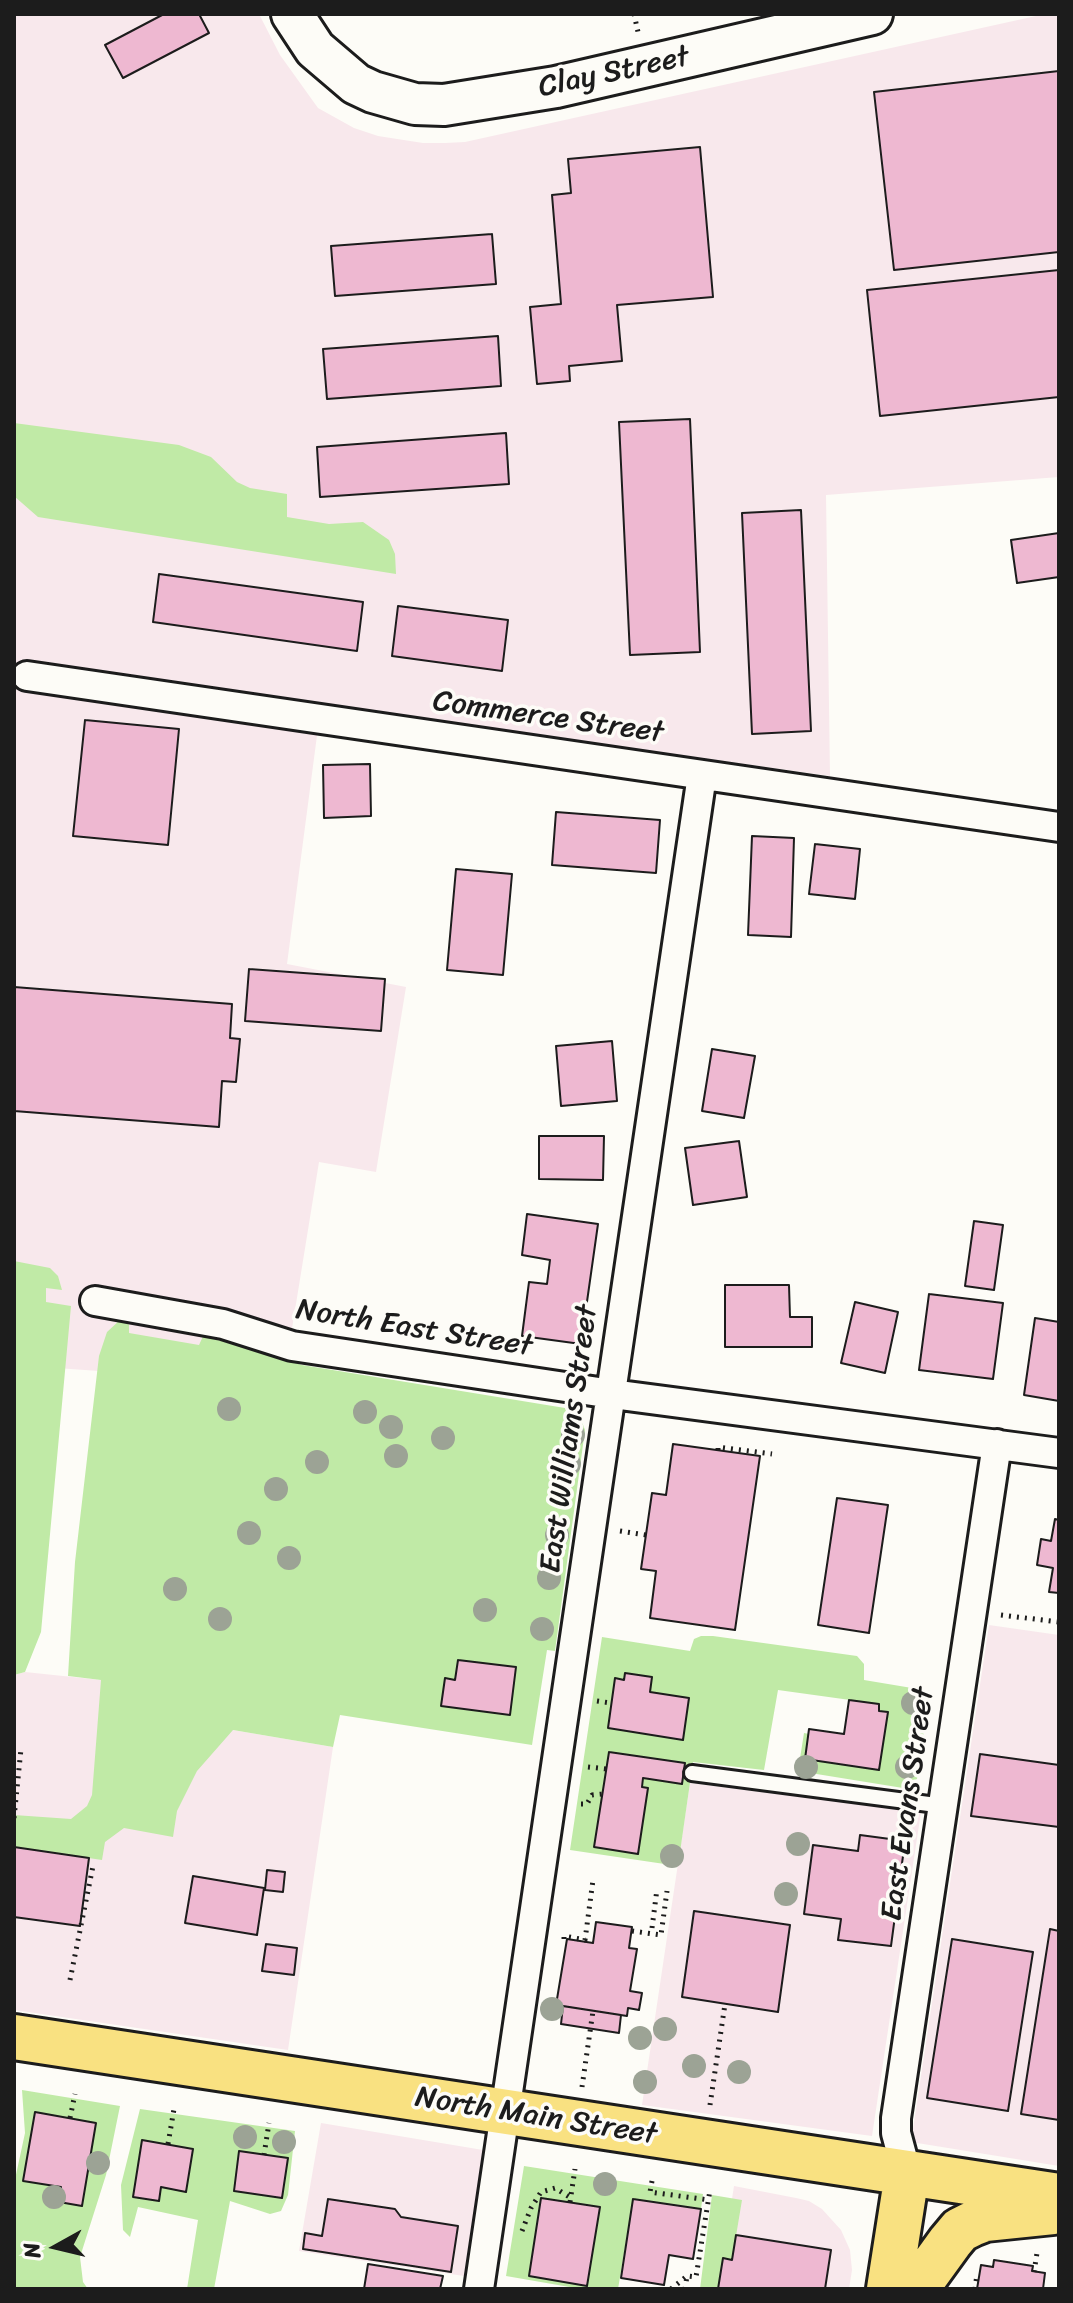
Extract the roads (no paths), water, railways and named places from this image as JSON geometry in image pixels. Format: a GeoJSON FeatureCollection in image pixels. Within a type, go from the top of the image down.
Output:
{"type":"FeatureCollection","features":[{"type":"Feature","properties":{"kind":"main road","name":"North Main Street"},"geometry":{"type":"LineString","coordinates":[[14,2037],[1059,2196]]}},
{"type":"Feature","properties":{"kind":"main road"},"geometry":{"type":"LineString","coordinates":[[889,2289],[907,2174]]}},
{"type":"Feature","properties":{"kind":"main road"},"geometry":{"type":"LineString","coordinates":[[916,2289],[960,2230],[985,2219],[1059,2212]]}},
{"type":"Feature","properties":{"kind":"street","name":"Clay Street"},"geometry":{"type":"LineString","coordinates":[[292,14],[315,49],[356,84],[415,104],[444,105],[556,87],[872,14]]}},
{"type":"Feature","properties":{"kind":"street","name":"Commerce Street"},"geometry":{"type":"LineString","coordinates":[[27,676],[1059,827]]}},
{"type":"Feature","properties":{"kind":"street","name":"East Williams Street"},"geometry":{"type":"LineString","coordinates":[[479,2289],[702,775]]}},
{"type":"Feature","properties":{"kind":"street","name":"North East Street"},"geometry":{"type":"LineString","coordinates":[[95,1301],[223,1324],[292,1346],[612,1394],[1059,1453]]}},
{"type":"Feature","properties":{"kind":"street","name":"East Evans Street"},"geometry":{"type":"LineString","coordinates":[[907,2174],[896,2133],[896,2118],[997,1444]]}},
{"type":"Feature","properties":{"kind":"lane"},"geometry":{"type":"LineString","coordinates":[[692,1773],[944,1806]]}}]}
